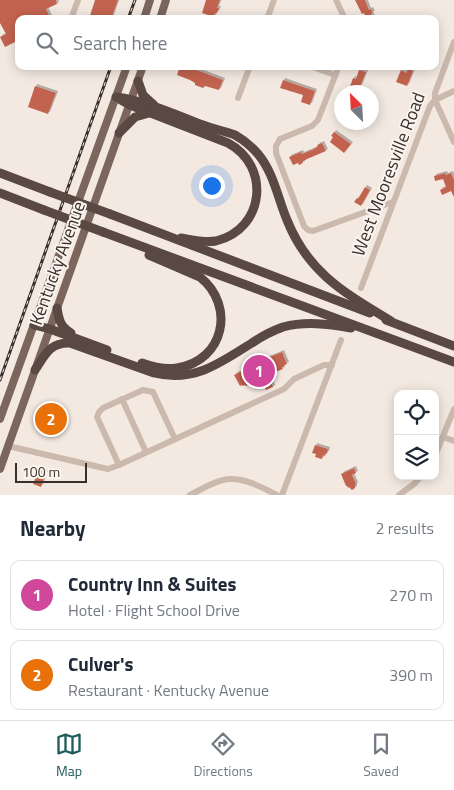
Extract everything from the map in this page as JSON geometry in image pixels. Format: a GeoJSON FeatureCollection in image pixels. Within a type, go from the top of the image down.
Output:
{"type":"FeatureCollection","features":[{"type":"Feature","properties":{"kind":"highway"},"geometry":{"type":"LineString","coordinates":[[138,81],[143,95],[154,110],[235,147],[249,163],[257,183],[256,200],[252,212],[242,226],[232,234],[205,242],[159,234]]}},
{"type":"Feature","properties":{"kind":"highway"},"geometry":{"type":"LineString","coordinates":[[116,97],[235,136],[250,145],[268,169],[291,230],[313,264],[345,294],[391,321]]}},
{"type":"Feature","properties":{"kind":"highway"},"geometry":{"type":"LineString","coordinates":[[119,133],[135,117],[154,110]]}},
{"type":"Feature","properties":{"kind":"highway"},"geometry":{"type":"LineString","coordinates":[[0,173],[454,346]]}},
{"type":"Feature","properties":{"kind":"highway"},"geometry":{"type":"LineString","coordinates":[[0,193],[454,362]]}},
{"type":"Feature","properties":{"kind":"highway"},"geometry":{"type":"LineString","coordinates":[[34,326],[84,341],[159,368],[175,369],[192,364],[207,354],[220,330],[221,313],[215,294],[206,282],[200,277],[119,242],[107,233]]}},
{"type":"Feature","properties":{"kind":"highway"},"geometry":{"type":"LineString","coordinates":[[57,308],[63,327],[84,341]]}},
{"type":"Feature","properties":{"kind":"highway"},"geometry":{"type":"LineString","coordinates":[[49,331],[70,343],[154,373],[174,377],[195,374],[208,369],[268,333],[291,326],[307,323],[322,324],[374,332]]}},
{"type":"Feature","properties":{"kind":"highway"},"geometry":{"type":"LineString","coordinates":[[35,370],[47,352],[53,347],[63,343],[70,343]]}},
{"type":"Feature","properties":{"kind":"main road"},"geometry":{"type":"LineString","coordinates":[[145,15],[150,0]]}},
{"type":"Feature","properties":{"kind":"main road"},"geometry":{"type":"LineString","coordinates":[[161,15],[166,0]]}},
{"type":"Feature","properties":{"kind":"main road","name":"Kentucky Avenue"},"geometry":{"type":"LineString","coordinates":[[0,419],[126,70]]}},
{"type":"Feature","properties":{"kind":"main road","name":"Kentucky Avenue"},"geometry":{"type":"LineString","coordinates":[[0,469],[142,70]]}},
{"type":"Feature","properties":{"kind":"street"},"geometry":{"type":"LineString","coordinates":[[72,15],[78,0]]}},
{"type":"Feature","properties":{"kind":"street"},"geometry":{"type":"LineString","coordinates":[[268,15],[274,0]]}},
{"type":"Feature","properties":{"kind":"street"},"geometry":{"type":"LineString","coordinates":[[336,0],[343,15]]}},
{"type":"Feature","properties":{"kind":"street","name":"West Mooresville Road"},"geometry":{"type":"LineString","coordinates":[[361,288],[430,106],[435,100],[434,93],[454,42]]}},
{"type":"Feature","properties":{"kind":"street"},"geometry":{"type":"LineString","coordinates":[[238,98],[248,70]]}},
{"type":"Feature","properties":{"kind":"street"},"geometry":{"type":"LineString","coordinates":[[321,70],[335,75]]}},
{"type":"Feature","properties":{"kind":"street"},"geometry":{"type":"LineString","coordinates":[[337,70],[318,120],[312,126],[280,139],[276,146],[276,153],[304,226],[308,230],[313,231],[393,202]]}},
{"type":"Feature","properties":{"kind":"street"},"geometry":{"type":"LineString","coordinates":[[454,91],[435,100],[454,142]]}},
{"type":"Feature","properties":{"kind":"street"},"geometry":{"type":"LineString","coordinates":[[282,495],[341,340]]}},
{"type":"Feature","properties":{"kind":"street"},"geometry":{"type":"LineString","coordinates":[[8,446],[108,468],[119,465],[284,389],[294,379],[324,364],[332,365]]}},
{"type":"Feature","properties":{"kind":"street"},"geometry":{"type":"LineString","coordinates":[[119,465],[97,417],[103,408],[143,390],[153,392],[175,438]]}},
{"type":"Feature","properties":{"kind":"street"},"geometry":{"type":"LineString","coordinates":[[122,400],[146,452]]}},
{"type":"Feature","properties":{"kind":"street"},"geometry":{"type":"LineString","coordinates":[[439,446],[454,409]]}},
{"type":"Feature","properties":{"kind":"street"},"geometry":{"type":"LineString","coordinates":[[443,437],[454,441]]}},
{"type":"Feature","properties":{"kind":"street"},"geometry":{"type":"LineString","coordinates":[[190,495],[214,483],[233,479],[244,481],[277,495]]}},
{"type":"Feature","properties":{"kind":"street"},"geometry":{"type":"LineString","coordinates":[[399,495],[418,480]]}},
{"type":"Feature","properties":{"kind":"building"},"geometry":{"type":"Polygon","coordinates":[[[0,0],[56,0],[57,4],[46,9],[49,15],[15,15],[15,42],[5,47],[0,37],[6,34],[0,23],[0,0]]]}},
{"type":"Feature","properties":{"kind":"building"},"geometry":{"type":"Polygon","coordinates":[[[95,0],[118,0],[112,15],[90,15],[95,0]]]}},
{"type":"Feature","properties":{"kind":"building"},"geometry":{"type":"Polygon","coordinates":[[[206,0],[220,0],[217,8],[219,8],[214,15],[202,13],[206,0]]]}},
{"type":"Feature","properties":{"kind":"building"},"geometry":{"type":"Polygon","coordinates":[[[355,0],[365,0],[369,10],[371,9],[373,13],[371,13],[372,15],[362,14],[355,0]]]}},
{"type":"Feature","properties":{"kind":"building"},"geometry":{"type":"Polygon","coordinates":[[[179,70],[197,70],[223,80],[219,90],[205,86],[203,88],[177,75],[179,70]]]}},
{"type":"Feature","properties":{"kind":"building"},"geometry":{"type":"Polygon","coordinates":[[[359,70],[366,72],[361,85],[350,85],[353,78],[356,79],[359,70]]]}},
{"type":"Feature","properties":{"kind":"building"},"geometry":{"type":"Polygon","coordinates":[[[401,70],[406,73],[408,70],[413,71],[407,86],[396,82],[401,70]]]}},
{"type":"Feature","properties":{"kind":"building"},"geometry":{"type":"Polygon","coordinates":[[[283,80],[315,91],[310,105],[301,102],[303,95],[280,88],[283,80]]]}},
{"type":"Feature","properties":{"kind":"building"},"geometry":{"type":"Polygon","coordinates":[[[35,86],[56,93],[48,114],[28,107],[35,86]]]}},
{"type":"Feature","properties":{"kind":"building"},"geometry":{"type":"Polygon","coordinates":[[[334,132],[351,144],[344,153],[330,142],[334,132]]]}},
{"type":"Feature","properties":{"kind":"building"},"geometry":{"type":"Polygon","coordinates":[[[322,143],[326,151],[307,159],[299,165],[298,163],[293,165],[289,157],[314,149],[322,143]]]}},
{"type":"Feature","properties":{"kind":"building"},"geometry":{"type":"Polygon","coordinates":[[[445,173],[446,175],[451,173],[454,180],[454,197],[451,191],[442,195],[440,190],[446,187],[443,179],[435,181],[434,176],[445,173]]]}},
{"type":"Feature","properties":{"kind":"building"},"geometry":{"type":"Polygon","coordinates":[[[365,187],[370,190],[361,206],[354,202],[365,187]]]}},
{"type":"Feature","properties":{"kind":"building"},"geometry":{"type":"Polygon","coordinates":[[[282,352],[287,364],[282,367],[283,369],[273,373],[274,377],[270,379],[273,387],[266,390],[262,382],[258,385],[256,381],[246,386],[240,386],[234,375],[282,352]]]}},
{"type":"Feature","properties":{"kind":"building"},"geometry":{"type":"Polygon","coordinates":[[[50,404],[61,408],[52,431],[42,427],[50,404]]]}},
{"type":"Feature","properties":{"kind":"building"},"geometry":{"type":"Polygon","coordinates":[[[315,445],[328,449],[322,459],[315,457],[316,454],[312,453],[315,445]]]}},
{"type":"Feature","properties":{"kind":"building"},"geometry":{"type":"Polygon","coordinates":[[[354,468],[356,473],[352,475],[356,484],[352,490],[346,486],[341,474],[354,468]]]}},
{"type":"Feature","properties":{"kind":"building"},"geometry":{"type":"Polygon","coordinates":[[[39,469],[46,472],[41,487],[33,484],[39,469]]]}},
{"type":"Feature","properties":{"kind":"railway"},"geometry":{"type":"LineString","coordinates":[[129,15],[135,0]]}},
{"type":"Feature","properties":{"kind":"railway"},"geometry":{"type":"LineString","coordinates":[[0,380],[110,70]]}},
{"type":"Feature","properties":{"kind":"place","name":"Country Inn & Suites"},"geometry":{"type":"Point","coordinates":[259,371]}},
{"type":"Feature","properties":{"kind":"place","name":"Culver's"},"geometry":{"type":"Point","coordinates":[51,419]}}]}
